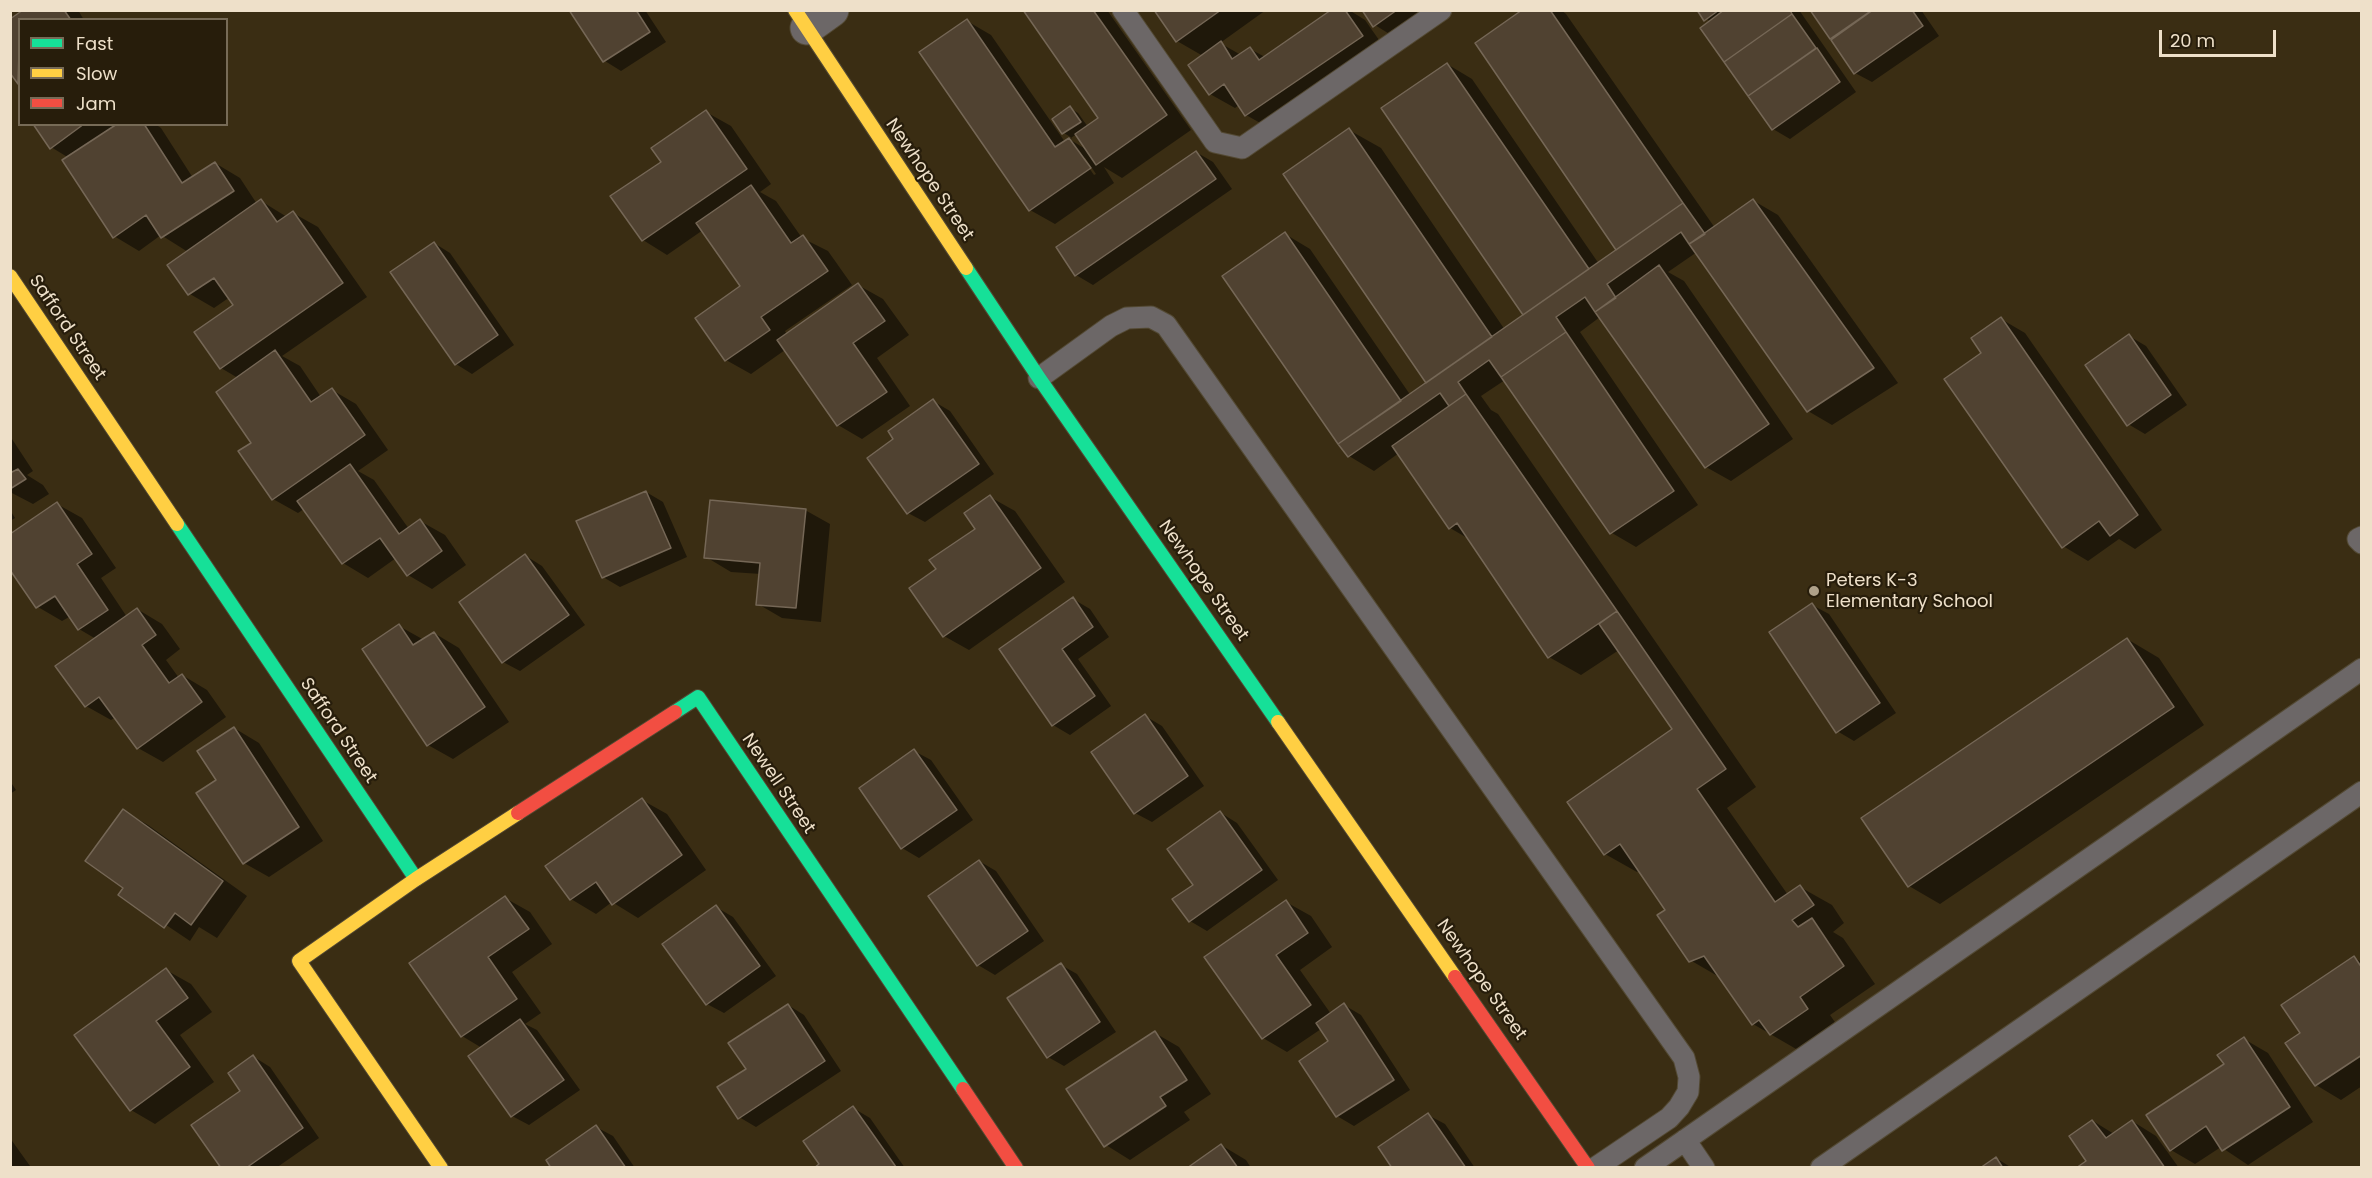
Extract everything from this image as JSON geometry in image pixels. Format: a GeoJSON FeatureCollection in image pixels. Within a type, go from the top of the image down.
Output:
{"type":"FeatureCollection","features":[{"type":"Feature","properties":{"kind":"street","name":"Newhope Street"},"geometry":{"type":"LineString","coordinates":[[811,16],[1039,378],[1588,1167]]}},
{"type":"Feature","properties":{"kind":"street","name":"Safford Street"},"geometry":{"type":"LineString","coordinates":[[10,276],[416,879]]}},
{"type":"Feature","properties":{"kind":"street","name":"Newell Street"},"geometry":{"type":"LineString","coordinates":[[416,879],[698,698],[1016,1167]]}},
{"type":"Feature","properties":{"kind":"street"},"geometry":{"type":"LineString","coordinates":[[416,879],[299,961],[441,1167]]}},
{"type":"Feature","properties":{"kind":"lane"},"geometry":{"type":"LineString","coordinates":[[1123,10],[1215,142],[1242,148],[1441,10]]}},
{"type":"Feature","properties":{"kind":"lane"},"geometry":{"type":"LineString","coordinates":[[1039,378],[1111,326],[1127,318],[1151,317],[1166,326],[1684,1058],[1689,1077],[1688,1092],[1679,1107],[1669,1118],[1595,1167]]}},
{"type":"Feature","properties":{"kind":"lane"},"geometry":{"type":"LineString","coordinates":[[2361,537],[2358,539],[2361,543]]}},
{"type":"Feature","properties":{"kind":"lane"},"geometry":{"type":"LineString","coordinates":[[1645,1167],[2361,669]]}},
{"type":"Feature","properties":{"kind":"lane"},"geometry":{"type":"LineString","coordinates":[[1821,1167],[2361,792]]}},
{"type":"Feature","properties":{"kind":"lane"},"geometry":{"type":"LineString","coordinates":[[1685,1140],[1704,1167]]}},
{"type":"Feature","properties":{"kind":"building"},"geometry":{"type":"Polygon","coordinates":[[[23,10],[64,10],[70,18],[18,18],[18,84],[10,73],[10,19],[23,10]]]}},
{"type":"Feature","properties":{"kind":"building"},"geometry":{"type":"Polygon","coordinates":[[[569,10],[636,10],[650,32],[603,62],[569,10]]]}},
{"type":"Feature","properties":{"kind":"building"},"geometry":{"type":"Polygon","coordinates":[[[1023,10],[1093,10],[1167,115],[1096,165],[1075,134],[1098,118],[1023,10]]]}},
{"type":"Feature","properties":{"kind":"building"},"geometry":{"type":"Polygon","coordinates":[[[1154,10],[1221,10],[1176,42],[1154,10]]]}},
{"type":"Feature","properties":{"kind":"building"},"geometry":{"type":"Polygon","coordinates":[[[1331,10],[1345,10],[1363,36],[1245,116],[1224,84],[1209,95],[1188,65],[1221,41],[1232,59],[1250,47],[1259,60],[1331,10]]]}},
{"type":"Feature","properties":{"kind":"building"},"geometry":{"type":"Polygon","coordinates":[[[1362,10],[1397,10],[1373,27],[1362,10]]]}},
{"type":"Feature","properties":{"kind":"building"},"geometry":{"type":"Polygon","coordinates":[[[1522,10],[1550,10],[1683,203],[1616,250],[1475,43],[1522,10]]]}},
{"type":"Feature","properties":{"kind":"building"},"geometry":{"type":"Polygon","coordinates":[[[1697,10],[1719,10],[1704,21],[1697,10]]]}},
{"type":"Feature","properties":{"kind":"building"},"geometry":{"type":"Polygon","coordinates":[[[1724,10],[1790,10],[1792,14],[1724,62],[1700,28],[1724,10]]]}},
{"type":"Feature","properties":{"kind":"building"},"geometry":{"type":"Polygon","coordinates":[[[1810,10],[1872,10],[1830,39],[1810,10]]]}},
{"type":"Feature","properties":{"kind":"building"},"geometry":{"type":"Polygon","coordinates":[[[1873,10],[1912,10],[1923,26],[1854,74],[1831,40],[1873,10]]]}},
{"type":"Feature","properties":{"kind":"building"},"geometry":{"type":"Polygon","coordinates":[[[1792,14],[1816,48],[1748,96],[1724,62],[1792,14]]]}},
{"type":"Feature","properties":{"kind":"building"},"geometry":{"type":"Polygon","coordinates":[[[967,19],[1055,147],[1069,138],[1091,168],[1029,211],[919,52],[967,19]]]}},
{"type":"Feature","properties":{"kind":"building"},"geometry":{"type":"Polygon","coordinates":[[[1817,48],[1840,82],[1772,130],[1748,96],[1817,48]]]}},
{"type":"Feature","properties":{"kind":"building"},"geometry":{"type":"Polygon","coordinates":[[[1447,63],[1589,269],[1523,315],[1381,108],[1447,63]]]}},
{"type":"Feature","properties":{"kind":"building"},"geometry":{"type":"Polygon","coordinates":[[[1070,106],[1081,122],[1062,134],[1052,119],[1070,106]]]}},
{"type":"Feature","properties":{"kind":"building"},"geometry":{"type":"Polygon","coordinates":[[[706,110],[747,169],[642,241],[610,196],[661,162],[651,148],[706,110]]]}},
{"type":"Feature","properties":{"kind":"building"},"geometry":{"type":"Polygon","coordinates":[[[34,126],[81,126],[50,149],[34,126]]]}},
{"type":"Feature","properties":{"kind":"building"},"geometry":{"type":"Polygon","coordinates":[[[114,126],[145,126],[182,183],[215,162],[234,191],[161,238],[146,215],[113,238],[62,160],[114,126]]]}},
{"type":"Feature","properties":{"kind":"building"},"geometry":{"type":"Polygon","coordinates":[[[1349,128],[1492,337],[1426,383],[1283,174],[1349,128]]]}},
{"type":"Feature","properties":{"kind":"building"},"geometry":{"type":"Polygon","coordinates":[[[1196,151],[1216,179],[1075,276],[1056,247],[1196,151]]]}},
{"type":"Feature","properties":{"kind":"building"},"geometry":{"type":"Polygon","coordinates":[[[751,185],[791,243],[803,235],[828,271],[761,317],[770,330],[725,361],[695,318],[740,286],[696,223],[751,185]]]}},
{"type":"Feature","properties":{"kind":"building"},"geometry":{"type":"Polygon","coordinates":[[[261,199],[277,222],[293,211],[343,283],[220,369],[194,332],[233,305],[214,278],[188,295],[167,265],[261,199]]]}},
{"type":"Feature","properties":{"kind":"building"},"geometry":{"type":"Polygon","coordinates":[[[1753,199],[1874,368],[1807,412],[1689,244],[1753,199]]]}},
{"type":"Feature","properties":{"kind":"building"},"geometry":{"type":"Polygon","coordinates":[[[1683,203],[1705,234],[1689,244],[1681,232],[1607,284],[1616,298],[1595,312],[1585,297],[1556,317],[1566,332],[1501,377],[1489,360],[1458,382],[1466,394],[1449,406],[1440,393],[1348,457],[1338,444],[1683,203]]]}},
{"type":"Feature","properties":{"kind":"building"},"geometry":{"type":"Polygon","coordinates":[[[1285,232],[1401,401],[1338,444],[1222,276],[1285,232]]]}},
{"type":"Feature","properties":{"kind":"building"},"geometry":{"type":"Polygon","coordinates":[[[434,242],[498,335],[455,365],[390,272],[434,242]]]}},
{"type":"Feature","properties":{"kind":"building"},"geometry":{"type":"Polygon","coordinates":[[[1659,265],[1769,424],[1705,468],[1595,312],[1659,265]]]}},
{"type":"Feature","properties":{"kind":"building"},"geometry":{"type":"Polygon","coordinates":[[[858,283],[885,321],[853,343],[887,392],[837,426],[777,340],[858,283]]]}},
{"type":"Feature","properties":{"kind":"building"},"geometry":{"type":"Polygon","coordinates":[[[2001,317],[2138,515],[2110,536],[2099,521],[2062,548],[1944,379],[1981,353],[1971,338],[2001,317]]]}},
{"type":"Feature","properties":{"kind":"building"},"geometry":{"type":"Polygon","coordinates":[[[1566,332],[1674,491],[1610,534],[1501,377],[1566,332]]]}},
{"type":"Feature","properties":{"kind":"building"},"geometry":{"type":"Polygon","coordinates":[[[2129,334],[2171,395],[2127,426],[2085,365],[2129,334]]]}},
{"type":"Feature","properties":{"kind":"building"},"geometry":{"type":"Polygon","coordinates":[[[275,350],[311,402],[332,388],[365,435],[272,500],[238,451],[251,443],[216,392],[275,350]]]}},
{"type":"Feature","properties":{"kind":"building"},"geometry":{"type":"Polygon","coordinates":[[[1466,394],[1617,611],[1548,658],[1457,523],[1449,529],[1392,446],[1466,394]]]}},
{"type":"Feature","properties":{"kind":"building"},"geometry":{"type":"Polygon","coordinates":[[[933,399],[979,464],[907,514],[867,458],[893,439],[888,431],[933,399]]]}},
{"type":"Feature","properties":{"kind":"building"},"geometry":{"type":"Polygon","coordinates":[[[350,464],[399,534],[420,519],[442,551],[407,576],[380,538],[342,564],[297,501],[350,464]]]}},
{"type":"Feature","properties":{"kind":"building"},"geometry":{"type":"Polygon","coordinates":[[[18,469],[26,479],[10,489],[10,473],[18,469]]]}},
{"type":"Feature","properties":{"kind":"building"},"geometry":{"type":"Polygon","coordinates":[[[646,491],[671,548],[602,578],[576,521],[646,491]]]}},
{"type":"Feature","properties":{"kind":"building"},"geometry":{"type":"Polygon","coordinates":[[[990,495],[1041,568],[943,637],[909,588],[936,569],[929,560],[975,529],[964,513],[990,495]]]}},
{"type":"Feature","properties":{"kind":"building"},"geometry":{"type":"Polygon","coordinates":[[[710,500],[806,509],[796,608],[756,605],[760,563],[704,558],[710,500]]]}},
{"type":"Feature","properties":{"kind":"building"},"geometry":{"type":"Polygon","coordinates":[[[57,502],[92,554],[77,564],[108,610],[78,630],[55,596],[36,608],[10,570],[10,534],[57,502]]]}},
{"type":"Feature","properties":{"kind":"building"},"geometry":{"type":"Polygon","coordinates":[[[525,554],[569,615],[502,663],[459,602],[525,554]]]}},
{"type":"Feature","properties":{"kind":"building"},"geometry":{"type":"Polygon","coordinates":[[[1073,597],[1093,627],[1062,649],[1095,696],[1052,726],[999,649],[1073,597]]]}},
{"type":"Feature","properties":{"kind":"building"},"geometry":{"type":"Polygon","coordinates":[[[1812,603],[1880,703],[1836,733],[1769,632],[1812,603]]]}},
{"type":"Feature","properties":{"kind":"building"},"geometry":{"type":"Polygon","coordinates":[[[137,608],[156,635],[142,645],[169,683],[182,674],[202,702],[137,749],[99,697],[85,707],[55,666],[137,608]]]}},
{"type":"Feature","properties":{"kind":"building"},"geometry":{"type":"Polygon","coordinates":[[[1617,611],[1726,769],[1697,789],[1775,902],[1800,885],[1814,905],[1792,920],[1798,927],[1812,918],[1844,966],[1800,997],[1808,1009],[1770,1035],[1759,1020],[1752,1025],[1704,956],[1689,962],[1657,915],[1665,910],[1620,844],[1604,855],[1567,802],[1672,729],[1599,624],[1617,611]]]}},
{"type":"Feature","properties":{"kind":"building"},"geometry":{"type":"Polygon","coordinates":[[[399,624],[413,645],[434,632],[485,707],[427,746],[362,649],[399,624]]]}},
{"type":"Feature","properties":{"kind":"building"},"geometry":{"type":"Polygon","coordinates":[[[2127,638],[2174,707],[1908,887],[1861,818],[2127,638]]]}},
{"type":"Feature","properties":{"kind":"building"},"geometry":{"type":"Polygon","coordinates":[[[1145,714],[1188,776],[1134,814],[1091,752],[1145,714]]]}},
{"type":"Feature","properties":{"kind":"building"},"geometry":{"type":"Polygon","coordinates":[[[234,727],[299,827],[243,864],[196,793],[216,780],[197,751],[234,727]]]}},
{"type":"Feature","properties":{"kind":"building"},"geometry":{"type":"Polygon","coordinates":[[[914,749],[957,810],[901,849],[859,788],[914,749]]]}},
{"type":"Feature","properties":{"kind":"building"},"geometry":{"type":"Polygon","coordinates":[[[642,798],[682,855],[612,905],[596,882],[570,900],[545,866],[642,798]]]}},
{"type":"Feature","properties":{"kind":"building"},"geometry":{"type":"Polygon","coordinates":[[[123,809],[223,881],[191,925],[175,913],[164,928],[118,895],[123,888],[85,861],[123,809]]]}},
{"type":"Feature","properties":{"kind":"building"},"geometry":{"type":"Polygon","coordinates":[[[1220,811],[1262,870],[1189,922],[1172,899],[1193,885],[1167,849],[1220,811]]]}},
{"type":"Feature","properties":{"kind":"building"},"geometry":{"type":"Polygon","coordinates":[[[979,860],[1028,931],[977,966],[928,896],[979,860]]]}},
{"type":"Feature","properties":{"kind":"building"},"geometry":{"type":"Polygon","coordinates":[[[505,896],[529,929],[488,957],[517,999],[461,1037],[409,963],[505,896]]]}},
{"type":"Feature","properties":{"kind":"building"},"geometry":{"type":"Polygon","coordinates":[[[1286,900],[1308,933],[1276,955],[1311,1005],[1262,1039],[1204,957],[1286,900]]]}},
{"type":"Feature","properties":{"kind":"building"},"geometry":{"type":"Polygon","coordinates":[[[716,905],[760,966],[706,1005],[662,944],[716,905]]]}},
{"type":"Feature","properties":{"kind":"building"},"geometry":{"type":"Polygon","coordinates":[[[2354,956],[2362,968],[2362,1055],[2315,1086],[2285,1043],[2300,1033],[2281,1005],[2354,956]]]}},
{"type":"Feature","properties":{"kind":"building"},"geometry":{"type":"Polygon","coordinates":[[[1061,963],[1100,1022],[1047,1058],[1007,998],[1061,963]]]}},
{"type":"Feature","properties":{"kind":"building"},"geometry":{"type":"Polygon","coordinates":[[[166,968],[188,998],[156,1021],[190,1067],[130,1111],[74,1035],[166,968]]]}},
{"type":"Feature","properties":{"kind":"building"},"geometry":{"type":"Polygon","coordinates":[[[1344,1003],[1394,1080],[1336,1117],[1299,1061],[1328,1041],[1316,1023],[1344,1003]]]}},
{"type":"Feature","properties":{"kind":"building"},"geometry":{"type":"Polygon","coordinates":[[[788,1004],[825,1061],[738,1119],[717,1087],[746,1069],[728,1043],[788,1004]]]}},
{"type":"Feature","properties":{"kind":"building"},"geometry":{"type":"Polygon","coordinates":[[[520,1019],[564,1080],[511,1117],[468,1056],[520,1019]]]}},
{"type":"Feature","properties":{"kind":"building"},"geometry":{"type":"Polygon","coordinates":[[[1155,1031],[1187,1080],[1160,1097],[1166,1106],[1104,1147],[1066,1089],[1155,1031]]]}},
{"type":"Feature","properties":{"kind":"building"},"geometry":{"type":"Polygon","coordinates":[[[2244,1037],[2290,1107],[2222,1151],[2206,1126],[2170,1151],[2146,1115],[2224,1064],[2217,1055],[2244,1037]]]}},
{"type":"Feature","properties":{"kind":"building"},"geometry":{"type":"Polygon","coordinates":[[[253,1055],[303,1128],[246,1168],[221,1168],[191,1125],[240,1091],[228,1073],[253,1055]]]}},
{"type":"Feature","properties":{"kind":"building"},"geometry":{"type":"Polygon","coordinates":[[[853,1106],[896,1167],[814,1168],[819,1164],[803,1141],[853,1106]]]}},
{"type":"Feature","properties":{"kind":"building"},"geometry":{"type":"Polygon","coordinates":[[[1428,1113],[1466,1168],[1392,1168],[1378,1147],[1428,1113]]]}},
{"type":"Feature","properties":{"kind":"building"},"geometry":{"type":"Polygon","coordinates":[[[2092,1120],[2106,1138],[2132,1120],[2165,1168],[2076,1168],[2086,1161],[2069,1136],[2092,1120]]]}},
{"type":"Feature","properties":{"kind":"building"},"geometry":{"type":"Polygon","coordinates":[[[596,1125],[626,1168],[551,1168],[546,1160],[596,1125]]]}},
{"type":"Feature","properties":{"kind":"building"},"geometry":{"type":"Polygon","coordinates":[[[1221,1144],[1238,1168],[1187,1168],[1221,1144]]]}},
{"type":"Feature","properties":{"kind":"building"},"geometry":{"type":"Polygon","coordinates":[[[1996,1157],[2003,1168],[1980,1168],[1996,1157]]]}},
{"type":"Feature","properties":{"kind":"traffic: fast"},"geometry":{"type":"LineString","coordinates":[[966,268],[1039,378],[1278,722]]}},
{"type":"Feature","properties":{"kind":"traffic: fast"},"geometry":{"type":"LineString","coordinates":[[177,524],[416,879]]}},
{"type":"Feature","properties":{"kind":"traffic: fast"},"geometry":{"type":"LineString","coordinates":[[675,712],[698,697],[963,1089]]}},
{"type":"Feature","properties":{"kind":"traffic: slow"},"geometry":{"type":"LineString","coordinates":[[795,10],[966,268]]}},
{"type":"Feature","properties":{"kind":"traffic: slow"},"geometry":{"type":"LineString","coordinates":[[10,276],[177,524]]}},
{"type":"Feature","properties":{"kind":"traffic: slow"},"geometry":{"type":"LineString","coordinates":[[1278,722],[1455,977]]}},
{"type":"Feature","properties":{"kind":"traffic: slow"},"geometry":{"type":"LineString","coordinates":[[441,1168],[299,961],[416,879],[518,813]]}},
{"type":"Feature","properties":{"kind":"traffic: jam"},"geometry":{"type":"LineString","coordinates":[[518,813],[675,712]]}},
{"type":"Feature","properties":{"kind":"traffic: jam"},"geometry":{"type":"LineString","coordinates":[[1455,977],[1588,1168]]}},
{"type":"Feature","properties":{"kind":"traffic: jam"},"geometry":{"type":"LineString","coordinates":[[963,1089],[1016,1168]]}},
{"type":"Feature","properties":{"kind":"place","name":"Peters K-3 Elementary School"},"geometry":{"type":"Point","coordinates":[1814,591]}}]}
